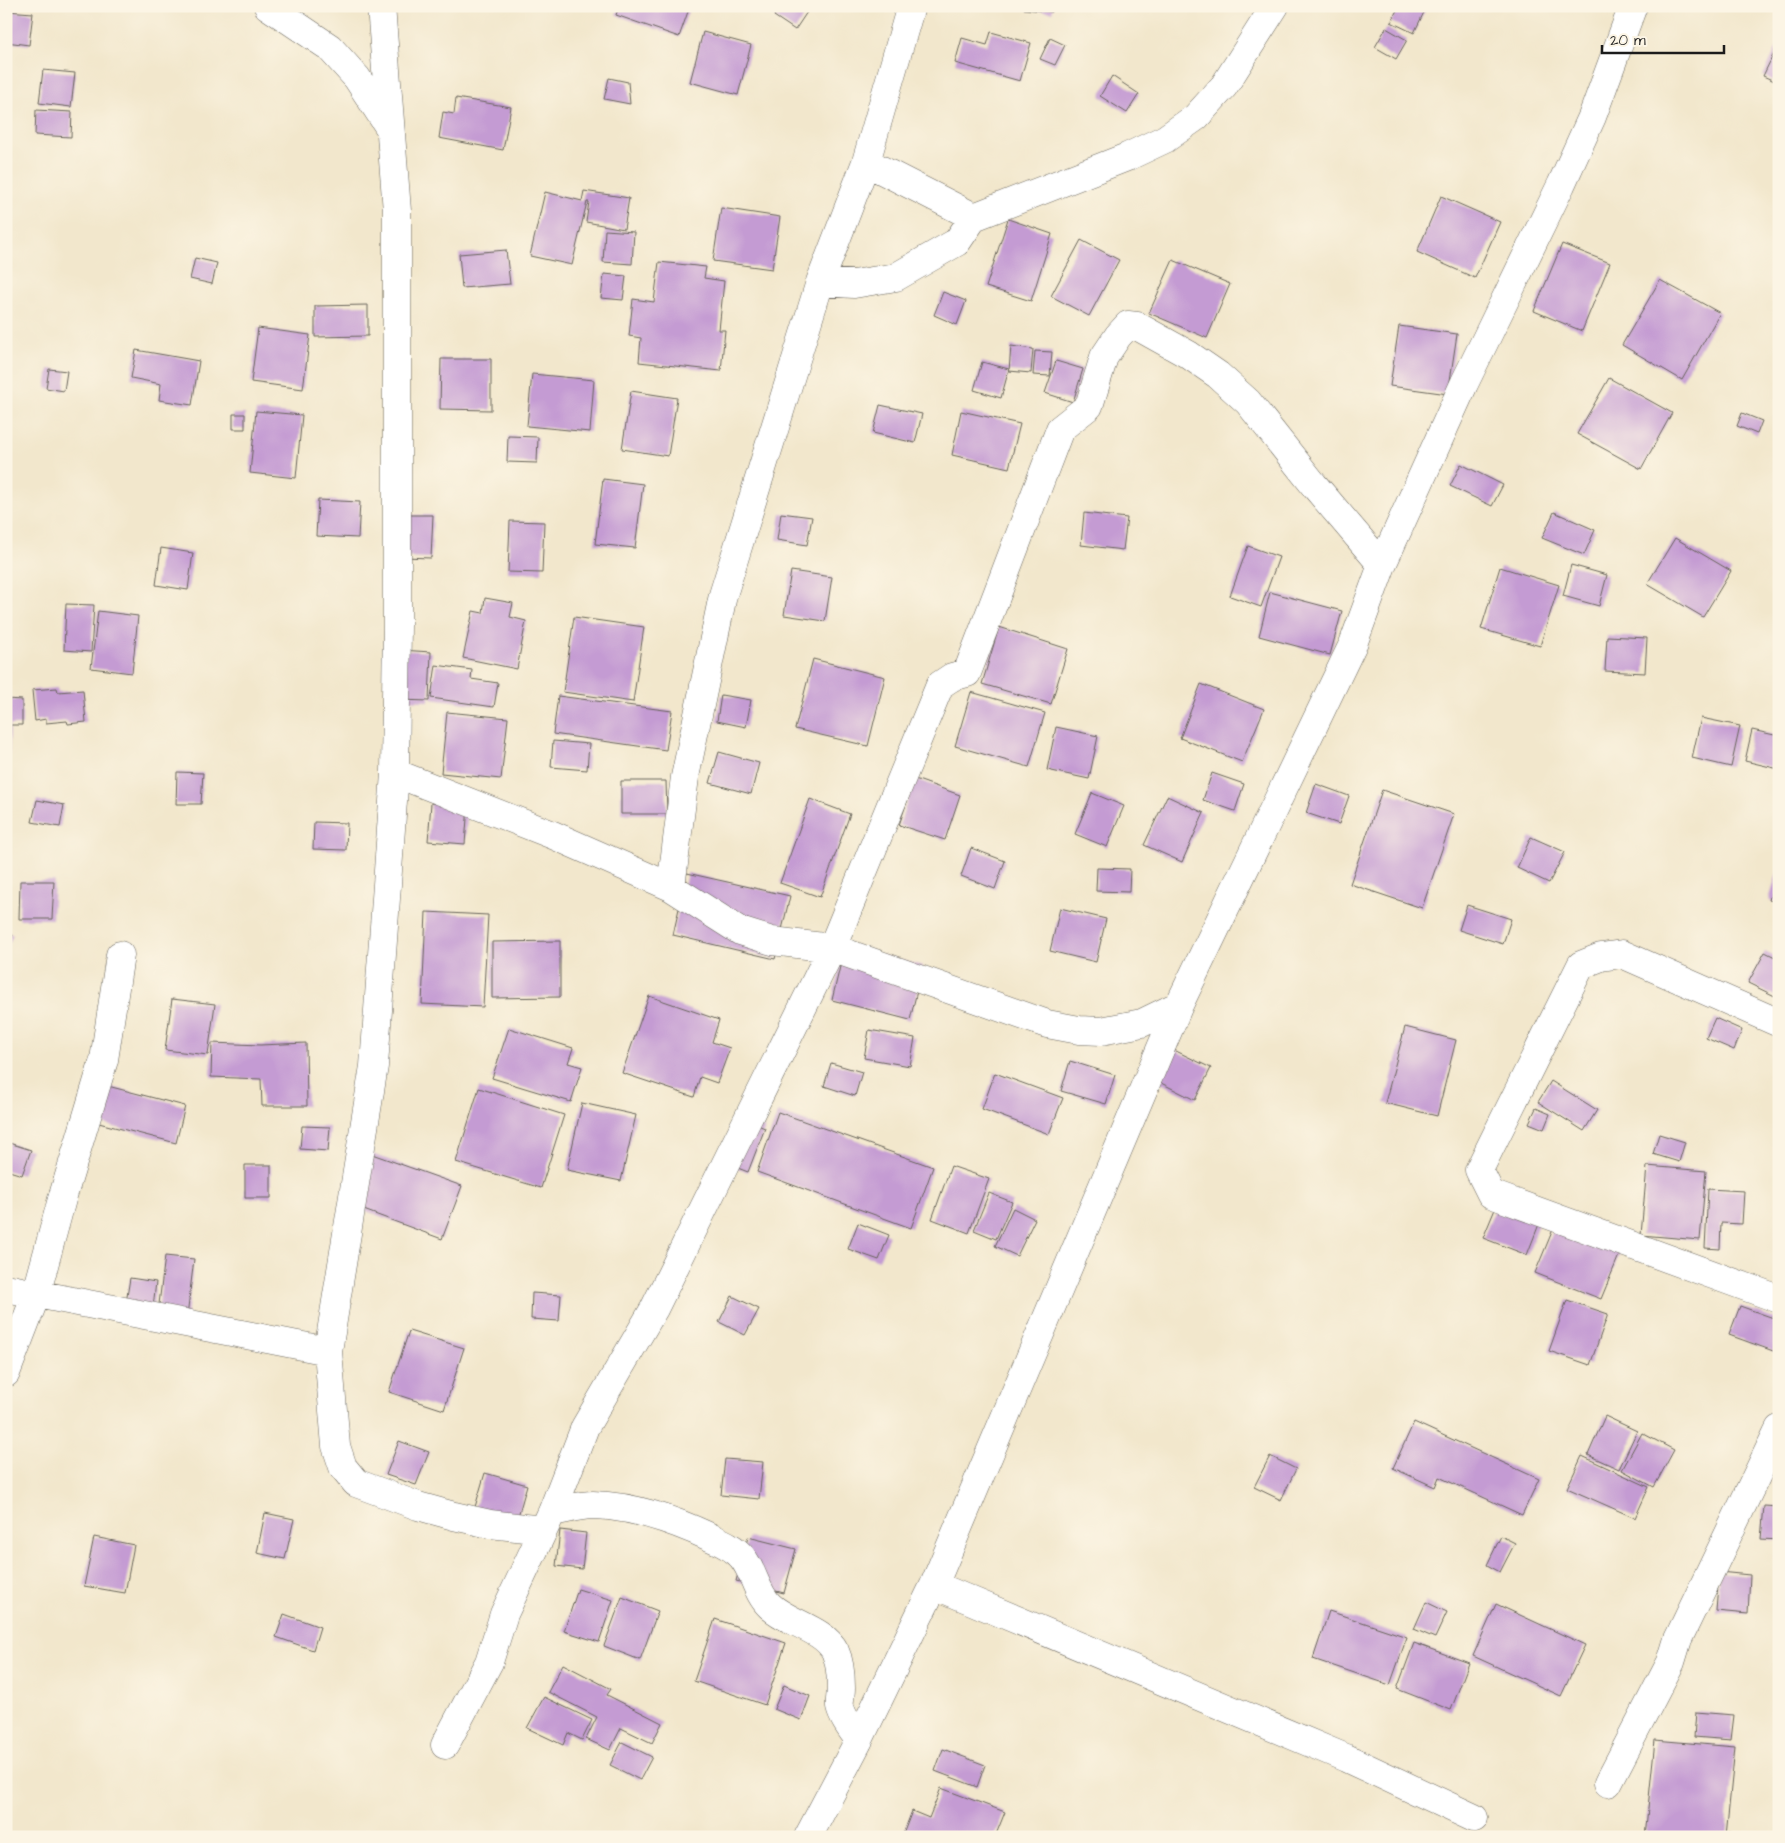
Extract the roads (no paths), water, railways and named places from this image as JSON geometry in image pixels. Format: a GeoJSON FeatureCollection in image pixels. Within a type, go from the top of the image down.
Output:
{"type":"FeatureCollection","features":[{"type":"Feature","properties":{"kind":"street"},"geometry":{"type":"LineString","coordinates":[[268,6],[329,47],[357,78],[391,130]]}},
{"type":"Feature","properties":{"kind":"street"},"geometry":{"type":"LineString","coordinates":[[381,6],[397,211],[395,773],[374,1066],[328,1351],[336,1446],[343,1467],[356,1483],[418,1506],[454,1516],[490,1524],[547,1521],[590,1505],[612,1506],[678,1522],[734,1549],[742,1557],[770,1606],[801,1626],[820,1635],[830,1643],[835,1652],[841,1675],[839,1706],[859,1740]]}},
{"type":"Feature","properties":{"kind":"street"},"geometry":{"type":"LineString","coordinates":[[670,887],[685,778],[723,595],[820,282],[866,162],[911,6]]}},
{"type":"Feature","properties":{"kind":"street"},"geometry":{"type":"LineString","coordinates":[[820,282],[854,284],[896,277],[957,242],[974,217],[1127,157],[1165,139],[1196,118],[1224,86],[1275,6]]}},
{"type":"Feature","properties":{"kind":"street"},"geometry":{"type":"LineString","coordinates":[[808,1837],[859,1740],[934,1585],[1179,1005],[1353,644],[1382,565],[1464,384],[1592,118],[1633,6]]}},
{"type":"Feature","properties":{"kind":"street"},"geometry":{"type":"LineString","coordinates":[[866,162],[974,217]]}},
{"type":"Feature","properties":{"kind":"street"},"geometry":{"type":"LineString","coordinates":[[445,1745],[489,1662],[504,1614],[547,1521],[585,1427],[654,1309],[832,948],[940,685],[952,678],[967,673],[1060,429],[1090,406],[1104,357],[1118,336],[1128,325],[1137,326],[1189,355],[1218,375],[1248,402],[1314,485],[1382,565]]}},
{"type":"Feature","properties":{"kind":"street"},"geometry":{"type":"LineString","coordinates":[[395,773],[553,835],[670,887],[740,931],[772,941],[832,948],[1001,1006],[1047,1024],[1079,1030],[1101,1031],[1142,1023],[1179,1005]]}},
{"type":"Feature","properties":{"kind":"street"},"geometry":{"type":"LineString","coordinates":[[1779,1023],[1622,954],[1601,957],[1581,965],[1479,1170],[1492,1194],[1779,1300]]}},
{"type":"Feature","properties":{"kind":"street"},"geometry":{"type":"LineString","coordinates":[[6,1372],[36,1295],[62,1199],[104,1060],[120,955]]}},
{"type":"Feature","properties":{"kind":"street"},"geometry":{"type":"LineString","coordinates":[[6,1288],[328,1351]]}},
{"type":"Feature","properties":{"kind":"street"},"geometry":{"type":"LineString","coordinates":[[1608,1783],[1671,1662],[1678,1639],[1779,1428]]}},
{"type":"Feature","properties":{"kind":"street"},"geometry":{"type":"LineString","coordinates":[[934,1585],[1346,1758],[1474,1818]]}}]}
